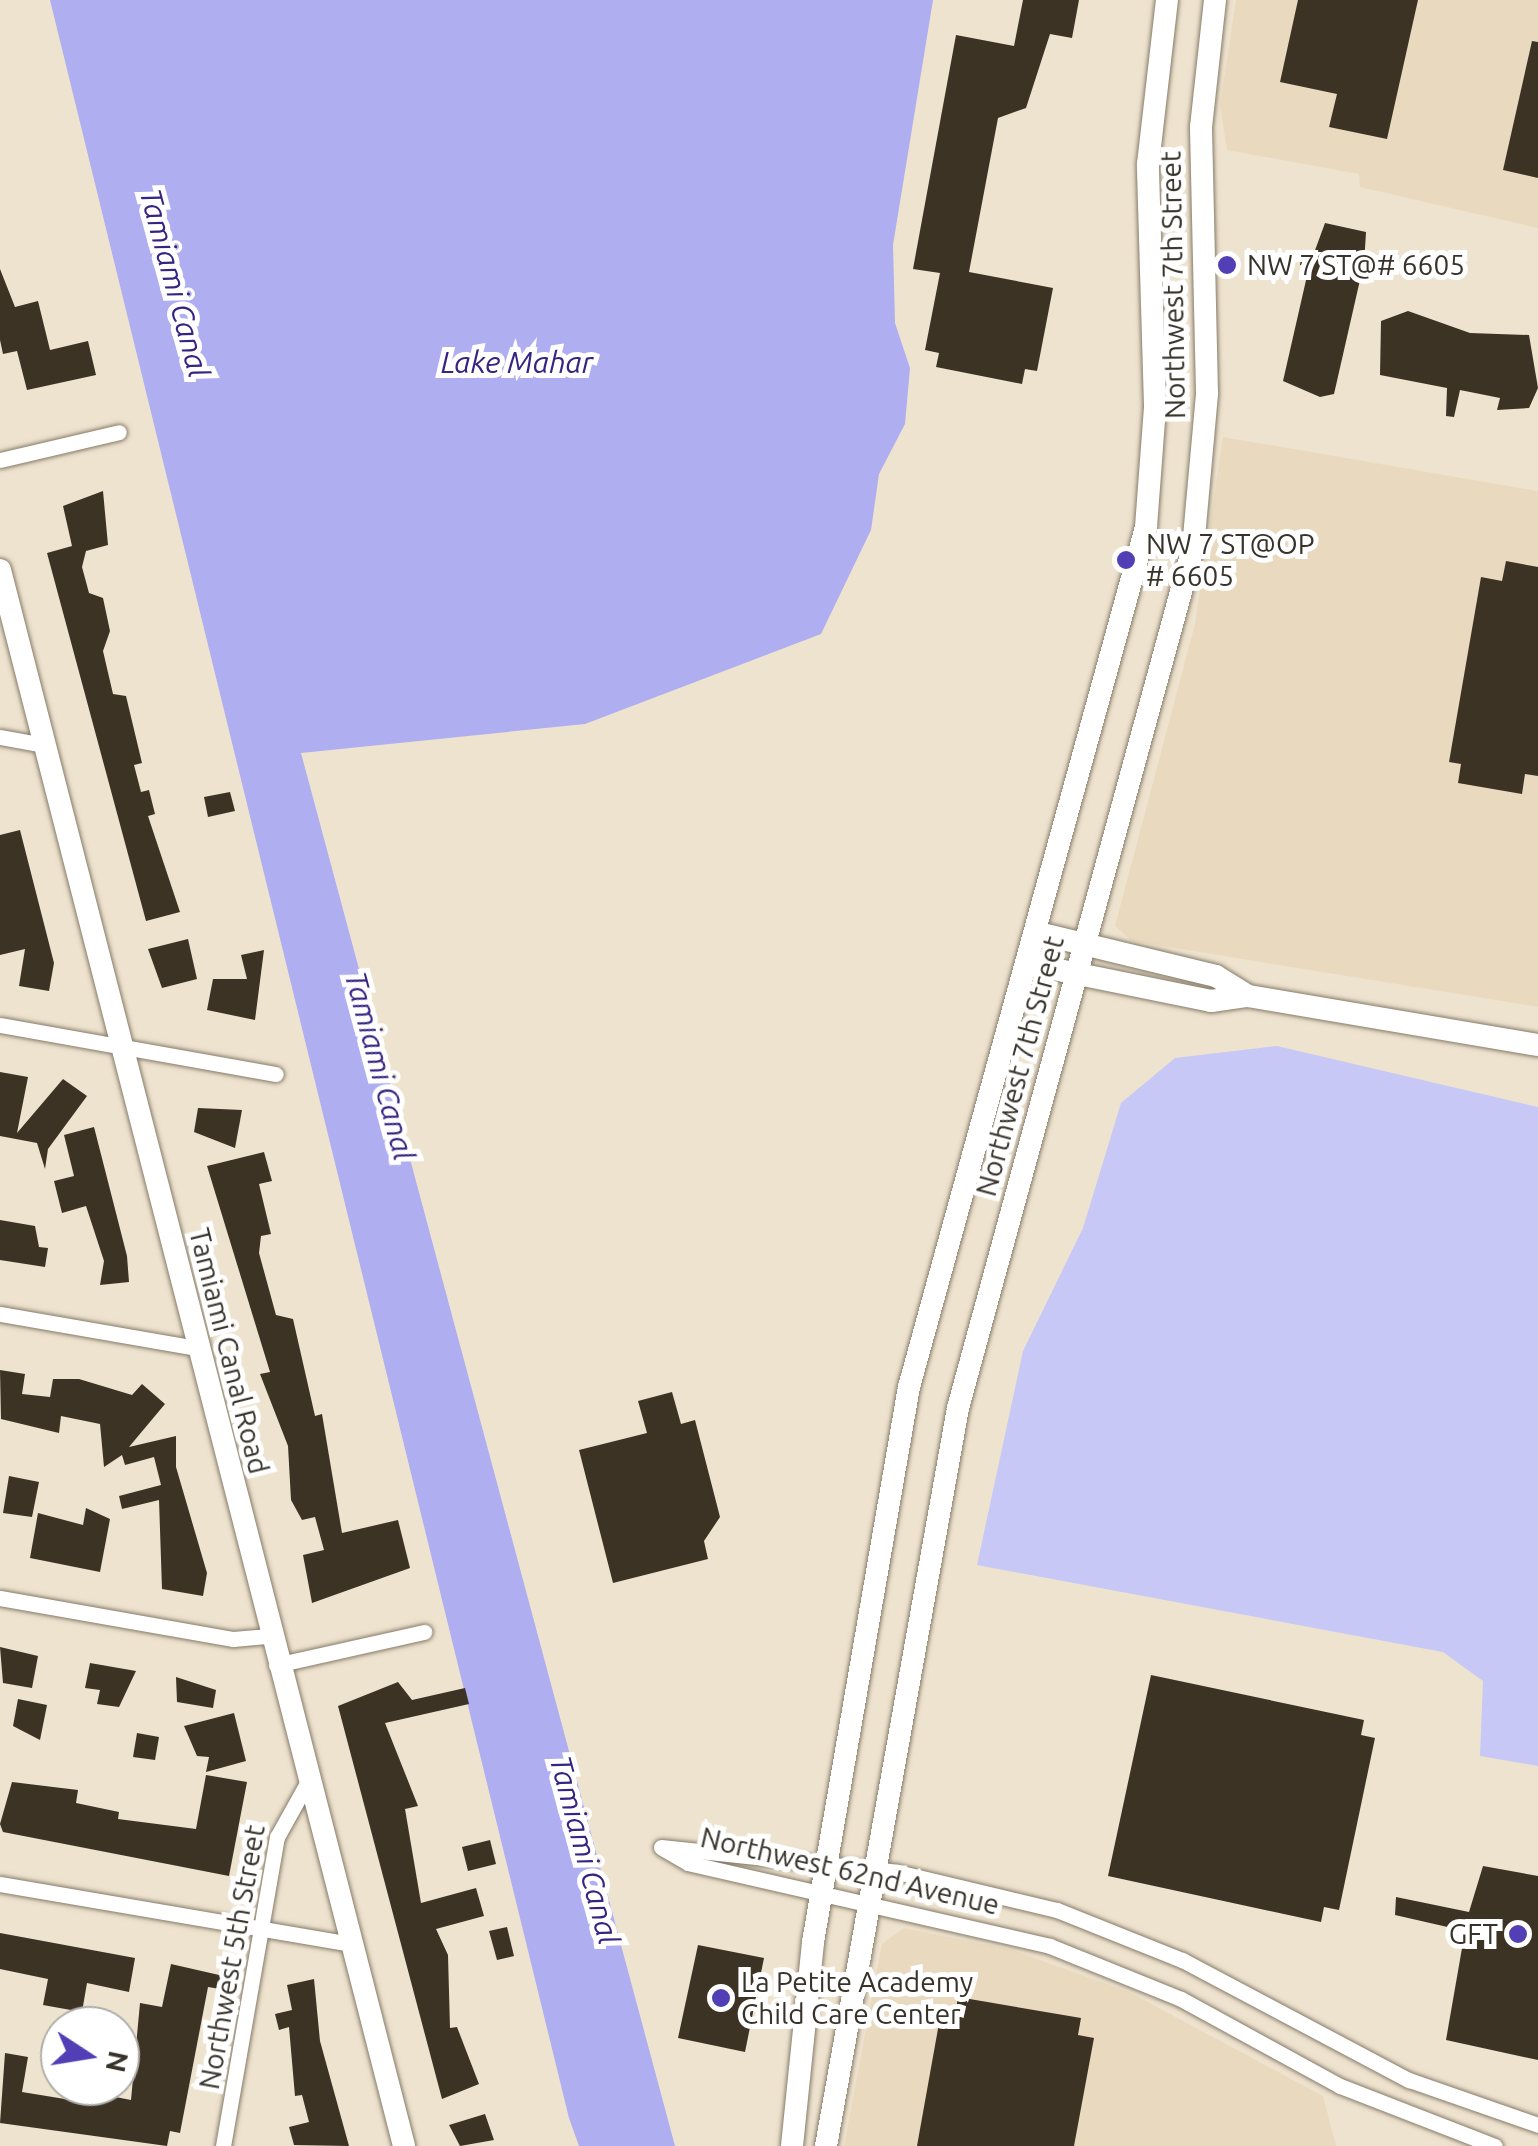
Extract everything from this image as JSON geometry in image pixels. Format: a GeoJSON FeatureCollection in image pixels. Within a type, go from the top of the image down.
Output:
{"type":"FeatureCollection","features":[{"type":"Feature","properties":{"kind":"main road","name":"Northwest 7th Street"},"geometry":{"type":"LineString","coordinates":[[792,2146],[825,1878],[909,1387],[1038,933],[1146,527],[1155,406],[1148,164],[1167,0]]}},
{"type":"Feature","properties":{"kind":"main road","name":"Northwest 7th Street"},"geometry":{"type":"LineString","coordinates":[[826,2146],[958,1408],[1195,534],[1207,393],[1200,127],[1215,0]]}},
{"type":"Feature","properties":{"kind":"main road","name":"Tamiami Canal Road"},"geometry":{"type":"LineString","coordinates":[[0,570],[346,1943],[404,2146]]}},
{"type":"Feature","properties":{"kind":"main road"},"geometry":{"type":"LineString","coordinates":[[1038,933],[1216,976],[1248,996]]}},
{"type":"Feature","properties":{"kind":"main road"},"geometry":{"type":"LineString","coordinates":[[1029,964],[1211,1001],[1248,996],[1538,1045]]}},
{"type":"Feature","properties":{"kind":"street"},"geometry":{"type":"LineString","coordinates":[[0,460],[119,432]]}},
{"type":"Feature","properties":{"kind":"street"},"geometry":{"type":"LineString","coordinates":[[0,737],[44,745]]}},
{"type":"Feature","properties":{"kind":"street"},"geometry":{"type":"LineString","coordinates":[[0,1025],[276,1074]]}},
{"type":"Feature","properties":{"kind":"street"},"geometry":{"type":"LineString","coordinates":[[0,1314],[197,1348]]}},
{"type":"Feature","properties":{"kind":"street"},"geometry":{"type":"LineString","coordinates":[[0,1598],[234,1640],[269,1636]]}},
{"type":"Feature","properties":{"kind":"street"},"geometry":{"type":"LineString","coordinates":[[276,1664],[424,1632]]}},
{"type":"Feature","properties":{"kind":"street","name":"Northwest 5th Street"},"geometry":{"type":"LineString","coordinates":[[223,2146],[282,1820],[306,1784]]}},
{"type":"Feature","properties":{"kind":"street","name":"Northwest 62nd Avenue"},"geometry":{"type":"LineString","coordinates":[[1495,2146],[1340,2086],[1127,1974],[1018,1936],[872,1903],[825,1878],[661,1847],[688,1863],[825,1878],[878,1870],[1080,1917],[1409,2080],[1538,2125]]}},
{"type":"Feature","properties":{"kind":"street"},"geometry":{"type":"LineString","coordinates":[[0,1884],[346,1943]]}},
{"type":"Feature","properties":{"kind":"shaded area"},"geometry":{"type":"Polygon","coordinates":[[[1236,0],[1538,0],[1538,228],[1360,187],[1359,174],[1227,150],[1220,105],[1236,0]]]}},
{"type":"Feature","properties":{"kind":"shaded area"},"geometry":{"type":"Polygon","coordinates":[[[1223,437],[1538,491],[1538,1007],[1132,941],[1115,926],[1195,624],[1223,437]]]}},
{"type":"Feature","properties":{"kind":"shaded area"},"geometry":{"type":"Polygon","coordinates":[[[1277,1046],[1538,1107],[1538,1766],[1480,1756],[1483,1681],[1443,1652],[977,1565],[1023,1351],[1083,1228],[1121,1103],[1175,1058],[1277,1046]]]}},
{"type":"Feature","properties":{"kind":"shaded area"},"geometry":{"type":"Polygon","coordinates":[[[904,1928],[1012,1950],[1129,1992],[1323,2096],[1336,2146],[844,2146],[882,1944],[904,1928]]]}},
{"type":"Feature","properties":{"kind":"water","name":"Lake Mahar"},"geometry":{"type":"Polygon","coordinates":[[[50,0],[933,0],[893,245],[895,323],[910,368],[905,424],[879,474],[871,530],[821,634],[585,724],[301,753],[675,2146],[579,2146],[569,2118],[50,0]]]}},
{"type":"Feature","properties":{"kind":"building"},"geometry":{"type":"Polygon","coordinates":[[[1023,0],[1079,0],[1072,38],[1050,34],[1026,108],[998,118],[969,272],[1053,288],[1037,371],[1025,369],[1022,384],[936,367],[939,353],[925,350],[940,273],[913,269],[956,35],[1014,46],[1023,0]]]}},
{"type":"Feature","properties":{"kind":"building"},"geometry":{"type":"Polygon","coordinates":[[[1298,0],[1418,0],[1387,139],[1329,127],[1337,94],[1280,82],[1298,0]]]}},
{"type":"Feature","properties":{"kind":"building"},"geometry":{"type":"Polygon","coordinates":[[[1532,41],[1538,42],[1538,178],[1503,170],[1532,41]]]}},
{"type":"Feature","properties":{"kind":"building"},"geometry":{"type":"Polygon","coordinates":[[[1325,223],[1366,232],[1364,265],[1375,267],[1372,282],[1360,280],[1334,394],[1320,397],[1283,381],[1309,267],[1300,265],[1302,251],[1314,253],[1325,223]]]}},
{"type":"Feature","properties":{"kind":"building"},"geometry":{"type":"Polygon","coordinates":[[[0,269],[15,307],[38,301],[50,350],[88,341],[96,375],[27,390],[17,351],[3,354],[0,269]]]}},
{"type":"Feature","properties":{"kind":"building"},"geometry":{"type":"Polygon","coordinates":[[[1408,311],[1470,333],[1529,335],[1538,388],[1529,408],[1497,410],[1500,398],[1460,390],[1454,417],[1446,416],[1447,388],[1380,375],[1381,321],[1408,311]]]}},
{"type":"Feature","properties":{"kind":"building"},"geometry":{"type":"Polygon","coordinates":[[[103,491],[108,545],[86,551],[82,567],[89,593],[103,598],[110,631],[103,651],[113,694],[126,696],[142,763],[134,765],[141,792],[149,790],[155,814],[148,816],[180,912],[146,921],[47,553],[72,546],[63,506],[103,491]]]}},
{"type":"Feature","properties":{"kind":"building"},"geometry":{"type":"Polygon","coordinates":[[[1506,561],[1538,567],[1538,776],[1525,774],[1522,794],[1458,783],[1461,764],[1449,762],[1481,577],[1502,581],[1506,561]]]}},
{"type":"Feature","properties":{"kind":"building"},"geometry":{"type":"Polygon","coordinates":[[[230,792],[235,811],[208,817],[204,797],[230,792]]]}},
{"type":"Feature","properties":{"kind":"building"},"geometry":{"type":"Polygon","coordinates":[[[20,830],[54,963],[49,991],[19,986],[25,949],[0,955],[0,835],[20,830]]]}},
{"type":"Feature","properties":{"kind":"building"},"geometry":{"type":"Polygon","coordinates":[[[188,939],[197,979],[162,988],[148,949],[188,939]]]}},
{"type":"Feature","properties":{"kind":"building"},"geometry":{"type":"Polygon","coordinates":[[[264,950],[255,1020],[207,1010],[213,979],[247,979],[241,955],[264,950]]]}},
{"type":"Feature","properties":{"kind":"building"},"geometry":{"type":"Polygon","coordinates":[[[0,1072],[28,1077],[17,1133],[63,1079],[87,1096],[48,1149],[45,1169],[37,1143],[0,1136],[0,1072]]]}},
{"type":"Feature","properties":{"kind":"building"},"geometry":{"type":"Polygon","coordinates":[[[198,1108],[242,1110],[235,1148],[194,1132],[198,1108]]]}},
{"type":"Feature","properties":{"kind":"building"},"geometry":{"type":"Polygon","coordinates":[[[94,1127],[127,1256],[129,1282],[100,1285],[104,1261],[86,1206],[62,1213],[54,1181],[74,1176],[64,1135],[94,1127]]]}},
{"type":"Feature","properties":{"kind":"building"},"geometry":{"type":"Polygon","coordinates":[[[264,1152],[272,1181],[259,1184],[271,1234],[261,1236],[259,1253],[276,1315],[293,1319],[315,1416],[322,1414],[342,1533],[398,1520],[410,1568],[312,1603],[303,1555],[324,1550],[315,1517],[302,1520],[291,1500],[288,1446],[260,1374],[270,1372],[207,1166],[264,1152]]]}},
{"type":"Feature","properties":{"kind":"building"},"geometry":{"type":"Polygon","coordinates":[[[0,1220],[35,1226],[39,1247],[48,1248],[45,1267],[0,1260],[0,1220]]]}},
{"type":"Feature","properties":{"kind":"building"},"geometry":{"type":"Polygon","coordinates":[[[0,1370],[25,1374],[22,1394],[50,1397],[53,1379],[79,1379],[132,1395],[142,1384],[165,1404],[129,1447],[176,1436],[176,1467],[207,1573],[203,1596],[162,1589],[159,1500],[122,1509],[119,1496],[161,1485],[154,1457],[125,1465],[122,1455],[104,1467],[100,1424],[61,1416],[59,1433],[1,1419],[0,1370]]]}},
{"type":"Feature","properties":{"kind":"building"},"geometry":{"type":"Polygon","coordinates":[[[672,1392],[681,1424],[695,1420],[720,1517],[704,1541],[708,1559],[613,1583],[579,1450],[647,1433],[638,1401],[672,1392]]]}},
{"type":"Feature","properties":{"kind":"building"},"geometry":{"type":"Polygon","coordinates":[[[9,1476],[39,1482],[32,1517],[3,1513],[9,1476]]]}},
{"type":"Feature","properties":{"kind":"building"},"geometry":{"type":"Polygon","coordinates":[[[86,1508],[110,1519],[100,1572],[30,1558],[38,1513],[83,1525],[86,1508]]]}},
{"type":"Feature","properties":{"kind":"building"},"geometry":{"type":"Polygon","coordinates":[[[0,1647],[38,1656],[32,1688],[3,1683],[0,1647]]]}},
{"type":"Feature","properties":{"kind":"building"},"geometry":{"type":"Polygon","coordinates":[[[90,1663],[136,1671],[119,1707],[97,1704],[100,1690],[85,1688],[90,1663]]]}},
{"type":"Feature","properties":{"kind":"building"},"geometry":{"type":"Polygon","coordinates":[[[1151,1675],[1364,1720],[1361,1735],[1375,1738],[1339,1910],[1324,1907],[1321,1922],[1108,1876],[1151,1675]]]}},
{"type":"Feature","properties":{"kind":"building"},"geometry":{"type":"Polygon","coordinates":[[[176,1677],[216,1690],[213,1708],[177,1702],[176,1677]]]}},
{"type":"Feature","properties":{"kind":"building"},"geometry":{"type":"Polygon","coordinates":[[[398,1682],[412,1700],[465,1688],[469,1704],[385,1723],[418,1806],[405,1809],[421,1903],[476,1888],[484,1916],[436,1929],[448,1955],[450,2028],[457,2027],[479,2084],[442,2099],[338,1706],[398,1682]]]}},
{"type":"Feature","properties":{"kind":"building"},"geometry":{"type":"Polygon","coordinates":[[[18,1699],[47,1705],[40,1740],[13,1726],[18,1699]]]}},
{"type":"Feature","properties":{"kind":"building"},"geometry":{"type":"Polygon","coordinates":[[[234,1713],[246,1761],[206,1772],[209,1757],[197,1756],[184,1726],[234,1713]]]}},
{"type":"Feature","properties":{"kind":"building"},"geometry":{"type":"Polygon","coordinates":[[[137,1733],[159,1737],[155,1760],[133,1757],[137,1733]]]}},
{"type":"Feature","properties":{"kind":"building"},"geometry":{"type":"Polygon","coordinates":[[[206,1775],[247,1782],[229,1876],[3,1832],[0,1824],[12,1782],[78,1790],[76,1803],[119,1812],[118,1819],[196,1829],[206,1775]]]}},
{"type":"Feature","properties":{"kind":"building"},"geometry":{"type":"Polygon","coordinates":[[[490,1840],[496,1864],[468,1871],[462,1847],[490,1840]]]}},
{"type":"Feature","properties":{"kind":"building"},"geometry":{"type":"Polygon","coordinates":[[[1483,1866],[1538,1876],[1538,2060],[1446,2040],[1465,1931],[1395,1915],[1396,1897],[1469,1912],[1483,1866]]]}},
{"type":"Feature","properties":{"kind":"building"},"geometry":{"type":"Polygon","coordinates":[[[507,1927],[514,1956],[497,1960],[489,1931],[507,1927]]]}},
{"type":"Feature","properties":{"kind":"building"},"geometry":{"type":"Polygon","coordinates":[[[0,1933],[135,1958],[129,1992],[87,1983],[83,2006],[43,2005],[48,1979],[0,1969],[0,1933]]]}},
{"type":"Feature","properties":{"kind":"building","name":"La Petite Academy Child Care Center"},"geometry":{"type":"Polygon","coordinates":[[[698,1945],[764,1958],[745,2052],[678,2038],[698,1945]]]}},
{"type":"Feature","properties":{"kind":"building"},"geometry":{"type":"Polygon","coordinates":[[[171,1964],[241,1980],[238,1992],[208,1987],[180,2133],[170,2131],[167,2146],[0,2123],[5,2053],[28,2057],[22,2092],[40,2095],[40,2106],[140,2106],[140,2003],[162,2007],[171,1964]]]}},
{"type":"Feature","properties":{"kind":"building"},"geometry":{"type":"Polygon","coordinates":[[[314,1979],[320,2041],[349,2146],[294,2145],[289,2127],[309,2122],[302,2095],[295,2096],[289,2027],[279,2030],[275,2014],[292,2010],[287,1985],[314,1979]]]}},
{"type":"Feature","properties":{"kind":"building"},"geometry":{"type":"Polygon","coordinates":[[[958,1997],[1081,2018],[1078,2035],[1094,2038],[1074,2146],[917,2146],[941,2012],[955,2015],[958,1997]]]}},
{"type":"Feature","properties":{"kind":"building"},"geometry":{"type":"Polygon","coordinates":[[[485,2114],[494,2140],[460,2146],[449,2125],[485,2114]]]}},
{"type":"Feature","properties":{"kind":"place","name":"NW 7 ST@# 6605"},"geometry":{"type":"Point","coordinates":[1227,265]}},
{"type":"Feature","properties":{"kind":"place","name":"NW 7 ST@OP # 6605"},"geometry":{"type":"Point","coordinates":[1126,560]}},
{"type":"Feature","properties":{"kind":"place","name":"GFT"},"geometry":{"type":"Point","coordinates":[1518,1934]}},
{"type":"Feature","properties":{"kind":"place","name":"La Petite Academy Child Care Center"},"geometry":{"type":"Point","coordinates":[721,1998]}},
{"type":"Feature","properties":{"kind":"water label","name":"Tamiami Canal"},"geometry":{"type":"Point","coordinates":[175,283]}},
{"type":"Feature","properties":{"kind":"water label","name":"Tamiami Canal"},"geometry":{"type":"Point","coordinates":[380,1066]}},
{"type":"Feature","properties":{"kind":"water label","name":"Tamiami Canal"},"geometry":{"type":"Point","coordinates":[585,1850]}}]}
